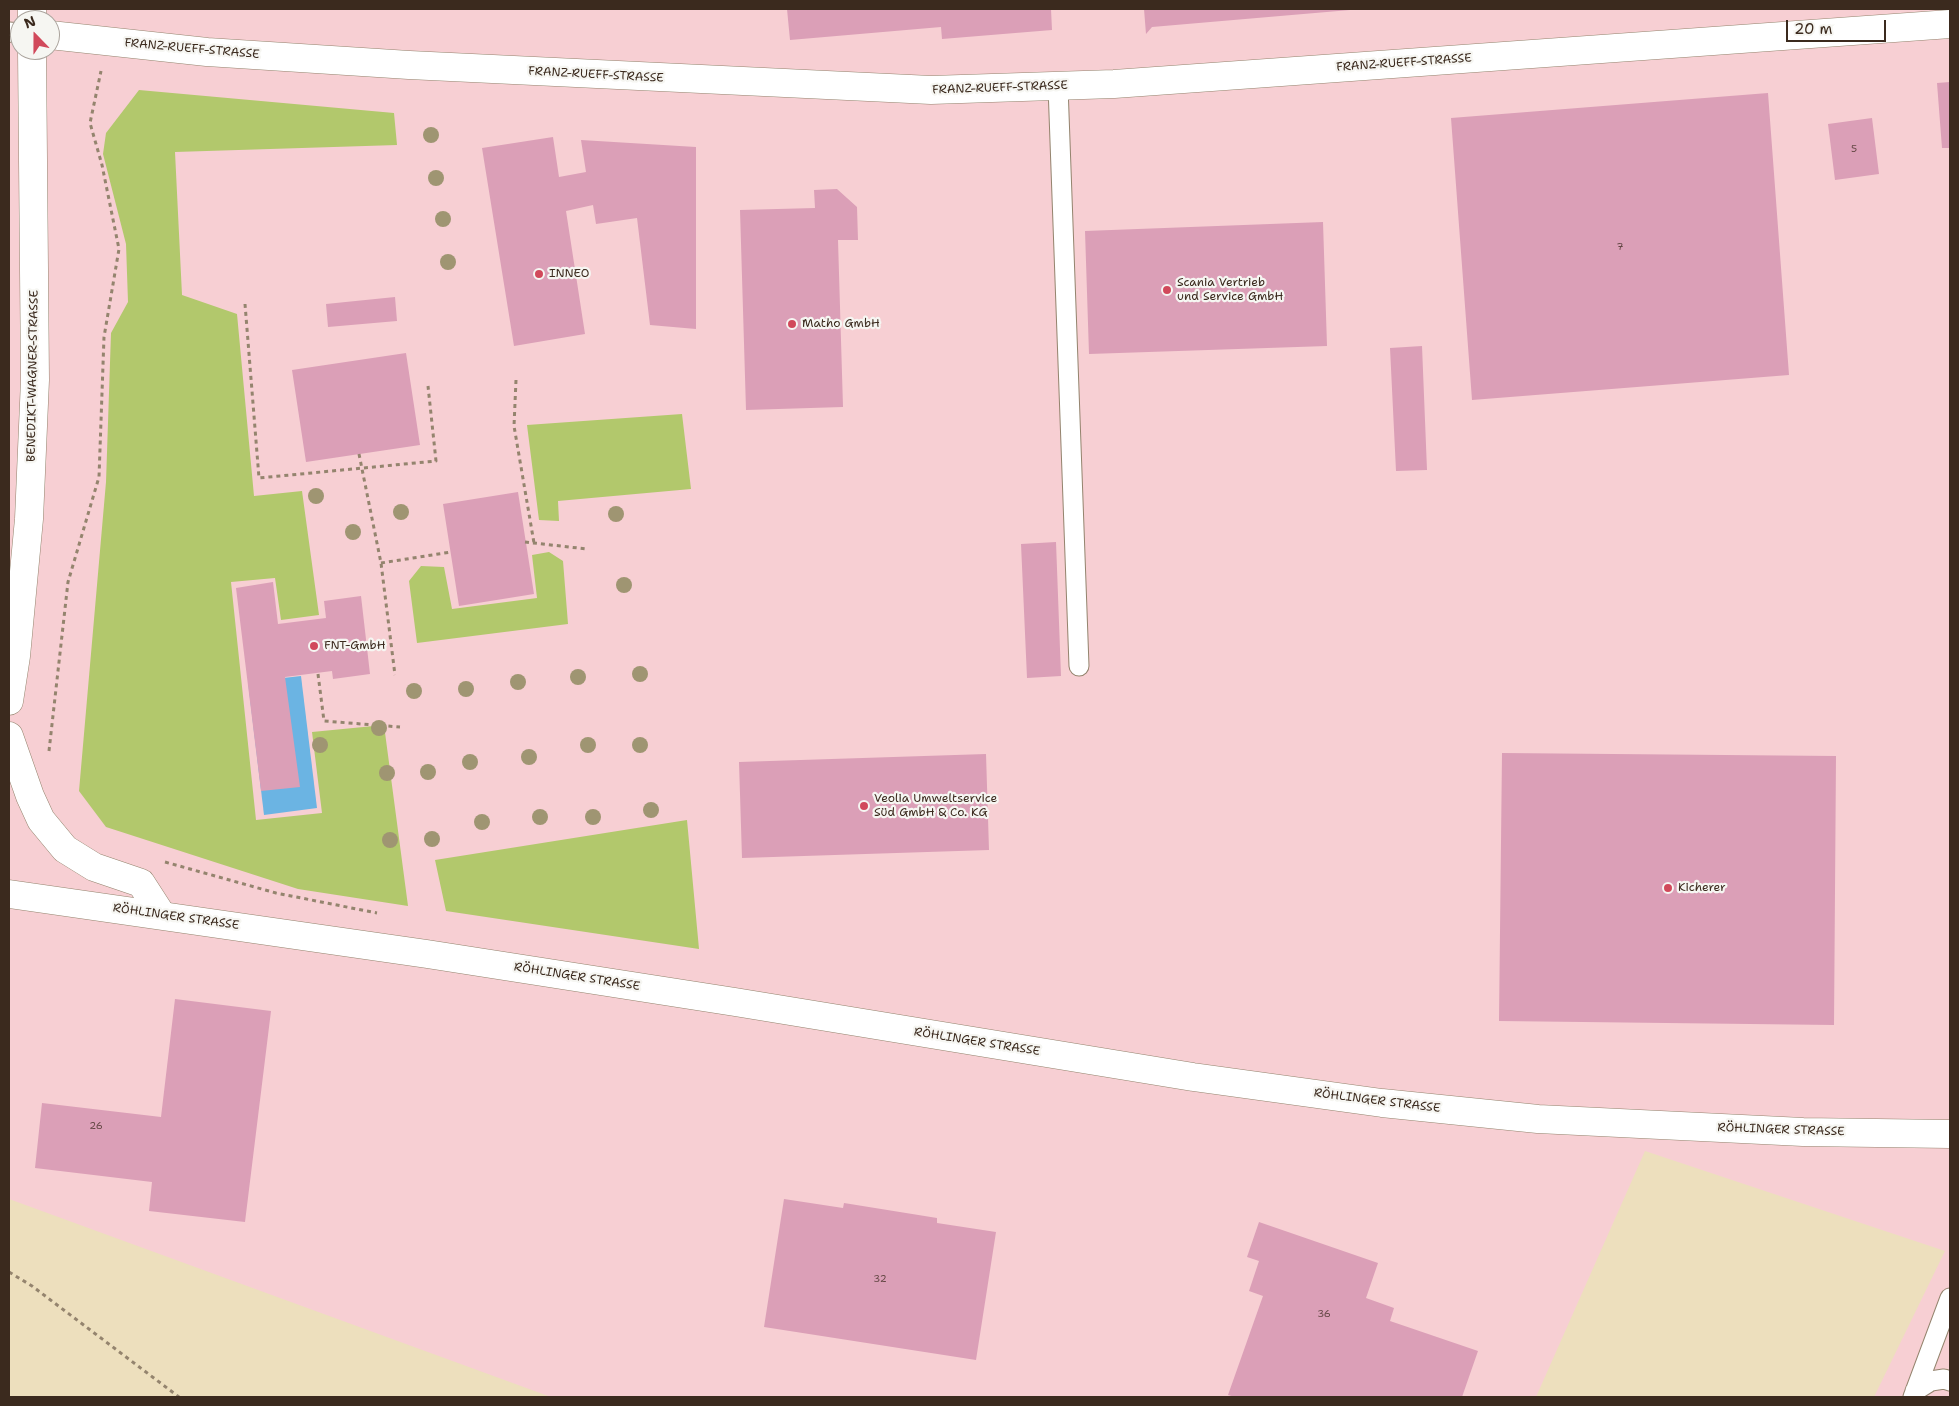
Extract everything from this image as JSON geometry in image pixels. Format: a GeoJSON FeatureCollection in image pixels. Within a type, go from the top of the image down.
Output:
{"type":"FeatureCollection","features":[{"type":"Feature","properties":{"kind":"street","name":"FRANZ-RUEFF-STRASSE"},"geometry":{"type":"LineString","coordinates":[[60,36],[207,52],[655,78],[931,90],[1134,82],[1950,24]]}},
{"type":"Feature","properties":{"kind":"street","name":"BENEDIKT-WAGNER-STRASSE"},"geometry":{"type":"LineString","coordinates":[[9,701],[16,656],[29,519],[35,380],[32,60]]}},
{"type":"Feature","properties":{"kind":"street"},"geometry":{"type":"LineString","coordinates":[[9,736],[30,796],[42,820],[59,842],[65,849],[94,867],[141,883],[161,914]]}},
{"type":"Feature","properties":{"kind":"street","name":"RÖHLINGER STRASSE"},"geometry":{"type":"LineString","coordinates":[[9,894],[161,914],[735,1002],[1193,1078],[1382,1103],[1538,1119],[1803,1132],[1950,1134]]}},
{"type":"Feature","properties":{"kind":"lane"},"geometry":{"type":"LineString","coordinates":[[1058,86],[1080,666]]}},
{"type":"Feature","properties":{"kind":"lane"},"geometry":{"type":"LineString","coordinates":[[1914,1394],[1950,1298]]}},
{"type":"Feature","properties":{"kind":"lane"},"geometry":{"type":"LineString","coordinates":[[1914,1394],[1931,1381],[1944,1379],[1950,1381]]}},
{"type":"Feature","properties":{"kind":"path"},"geometry":{"type":"LineString","coordinates":[[48,758],[68,582],[99,477],[104,337],[119,249],[102,165],[90,123],[107,41]]}},
{"type":"Feature","properties":{"kind":"path"},"geometry":{"type":"LineString","coordinates":[[244,304],[259,478],[436,461],[428,386]]}},
{"type":"Feature","properties":{"kind":"path"},"geometry":{"type":"LineString","coordinates":[[516,380],[514,426],[534,543]]}},
{"type":"Feature","properties":{"kind":"path"},"geometry":{"type":"LineString","coordinates":[[359,454],[381,562],[395,675]]}},
{"type":"Feature","properties":{"kind":"path"},"geometry":{"type":"LineString","coordinates":[[525,542],[587,549]]}},
{"type":"Feature","properties":{"kind":"path"},"geometry":{"type":"LineString","coordinates":[[381,562],[450,552]]}},
{"type":"Feature","properties":{"kind":"path"},"geometry":{"type":"LineString","coordinates":[[318,674],[324,720],[400,727]]}},
{"type":"Feature","properties":{"kind":"path"},"geometry":{"type":"LineString","coordinates":[[164,861],[276,892],[380,913]]}},
{"type":"Feature","properties":{"kind":"path"},"geometry":{"type":"LineString","coordinates":[[9,1272],[32,1286],[179,1397]]}},
{"type":"Feature","properties":{"kind":"shaded area"},"geometry":{"type":"Polygon","coordinates":[[[9,9],[1950,9],[1950,1397],[1874,1397],[1945,1251],[1645,1151],[1536,1397],[551,1397],[9,1199],[9,9]]]}},
{"type":"Feature","properties":{"kind":"green space"},"geometry":{"type":"Polygon","coordinates":[[[139,90],[394,113],[397,145],[175,152],[182,295],[237,314],[254,496],[302,491],[319,615],[281,620],[275,578],[231,582],[256,820],[322,813],[312,732],[384,725],[408,906],[298,889],[106,827],[79,791],[106,482],[111,333],[128,302],[126,244],[103,154],[106,133],[139,90]]]}},
{"type":"Feature","properties":{"kind":"green space"},"geometry":{"type":"Polygon","coordinates":[[[682,414],[691,489],[558,501],[559,521],[539,520],[527,425],[682,414]]]}},
{"type":"Feature","properties":{"kind":"green space"},"geometry":{"type":"Polygon","coordinates":[[[549,552],[563,561],[568,624],[417,643],[409,581],[421,566],[444,567],[452,609],[537,598],[532,555],[549,552]]]}},
{"type":"Feature","properties":{"kind":"green space"},"geometry":{"type":"Polygon","coordinates":[[[687,820],[699,949],[446,911],[435,860],[687,820]]]}},
{"type":"Feature","properties":{"kind":"water"},"geometry":{"type":"Polygon","coordinates":[[[301,676],[317,808],[264,815],[248,682],[301,676]]]}},
{"type":"Feature","properties":{"kind":"building"},"geometry":{"type":"Polygon","coordinates":[[[787,9],[1051,9],[1052,30],[942,39],[941,27],[790,40],[787,9]]]}},
{"type":"Feature","properties":{"kind":"building"},"geometry":{"type":"Polygon","coordinates":[[[1144,9],[1350,10],[1152,27],[1146,34],[1144,9]]]}},
{"type":"Feature","properties":{"kind":"building"},"geometry":{"type":"Polygon","coordinates":[[[1950,82],[1950,148],[1942,148],[1937,83],[1950,82]]]}},
{"type":"Feature","properties":{"kind":"building"},"geometry":{"type":"Polygon","coordinates":[[[1768,93],[1789,375],[1472,400],[1451,118],[1768,93]]]}},
{"type":"Feature","properties":{"kind":"building"},"geometry":{"type":"Polygon","coordinates":[[[1872,118],[1879,174],[1835,180],[1828,124],[1872,118]]]}},
{"type":"Feature","properties":{"kind":"building","name":"INNEO"},"geometry":{"type":"Polygon","coordinates":[[[553,137],[559,177],[586,172],[581,140],[696,147],[696,329],[650,325],[637,218],[596,224],[593,205],[566,211],[585,334],[514,346],[482,148],[553,137]]]}},
{"type":"Feature","properties":{"kind":"building","name":"Matho GmbH"},"geometry":{"type":"Polygon","coordinates":[[[837,189],[857,207],[858,240],[838,240],[843,407],[746,410],[740,210],[815,208],[814,190],[837,189]]]}},
{"type":"Feature","properties":{"kind":"building","name":"Scania Vertrieb und Service GmbH"},"geometry":{"type":"Polygon","coordinates":[[[1323,222],[1327,346],[1089,354],[1085,231],[1323,222]]]}},
{"type":"Feature","properties":{"kind":"building"},"geometry":{"type":"Polygon","coordinates":[[[395,297],[397,321],[328,327],[326,304],[395,297]]]}},
{"type":"Feature","properties":{"kind":"building"},"geometry":{"type":"Polygon","coordinates":[[[1422,346],[1427,470],[1396,471],[1390,348],[1422,346]]]}},
{"type":"Feature","properties":{"kind":"building"},"geometry":{"type":"Polygon","coordinates":[[[406,353],[420,445],[306,462],[292,370],[406,353]]]}},
{"type":"Feature","properties":{"kind":"building"},"geometry":{"type":"Polygon","coordinates":[[[518,492],[534,594],[459,606],[443,504],[518,492]]]}},
{"type":"Feature","properties":{"kind":"building"},"geometry":{"type":"Polygon","coordinates":[[[1056,542],[1061,676],[1027,678],[1021,544],[1056,542]]]}},
{"type":"Feature","properties":{"kind":"building"},"geometry":{"type":"Polygon","coordinates":[[[273,582],[278,624],[326,618],[324,601],[361,596],[370,674],[333,679],[332,671],[285,677],[300,787],[261,791],[236,588],[273,582]]]}},
{"type":"Feature","properties":{"kind":"building","name":"Kicherer"},"geometry":{"type":"Polygon","coordinates":[[[1502,753],[1836,756],[1834,1025],[1499,1021],[1502,753]]]}},
{"type":"Feature","properties":{"kind":"building","name":"Veolia Umweltservice Süd GmbH & Co. KG"},"geometry":{"type":"Polygon","coordinates":[[[986,754],[989,850],[742,858],[739,762],[986,754]]]}},
{"type":"Feature","properties":{"kind":"building"},"geometry":{"type":"Polygon","coordinates":[[[175,999],[271,1011],[245,1222],[149,1211],[152,1182],[35,1168],[42,1103],[161,1117],[175,999]]]}},
{"type":"Feature","properties":{"kind":"building"},"geometry":{"type":"Polygon","coordinates":[[[784,1199],[843,1208],[844,1203],[937,1218],[937,1223],[996,1232],[976,1360],[764,1327],[784,1199]]]}},
{"type":"Feature","properties":{"kind":"building"},"geometry":{"type":"Polygon","coordinates":[[[1259,1222],[1378,1263],[1366,1298],[1394,1308],[1390,1321],[1478,1351],[1462,1397],[1235,1397],[1228,1395],[1263,1296],[1249,1291],[1259,1261],[1247,1257],[1259,1222]]]}},
{"type":"Feature","properties":{"kind":"place","name":"INNEO"},"geometry":{"type":"Point","coordinates":[539,274]}},
{"type":"Feature","properties":{"kind":"place","name":"Scania Vertrieb und Service GmbH"},"geometry":{"type":"Point","coordinates":[1167,290]}},
{"type":"Feature","properties":{"kind":"place","name":"Matho GmbH"},"geometry":{"type":"Point","coordinates":[792,324]}},
{"type":"Feature","properties":{"kind":"place","name":"FNT-GmbH"},"geometry":{"type":"Point","coordinates":[314,646]}},
{"type":"Feature","properties":{"kind":"place","name":"Veolia Umweltservice Süd GmbH & Co. KG"},"geometry":{"type":"Point","coordinates":[864,806]}},
{"type":"Feature","properties":{"kind":"place","name":"Kicherer"},"geometry":{"type":"Point","coordinates":[1668,888]}}]}
